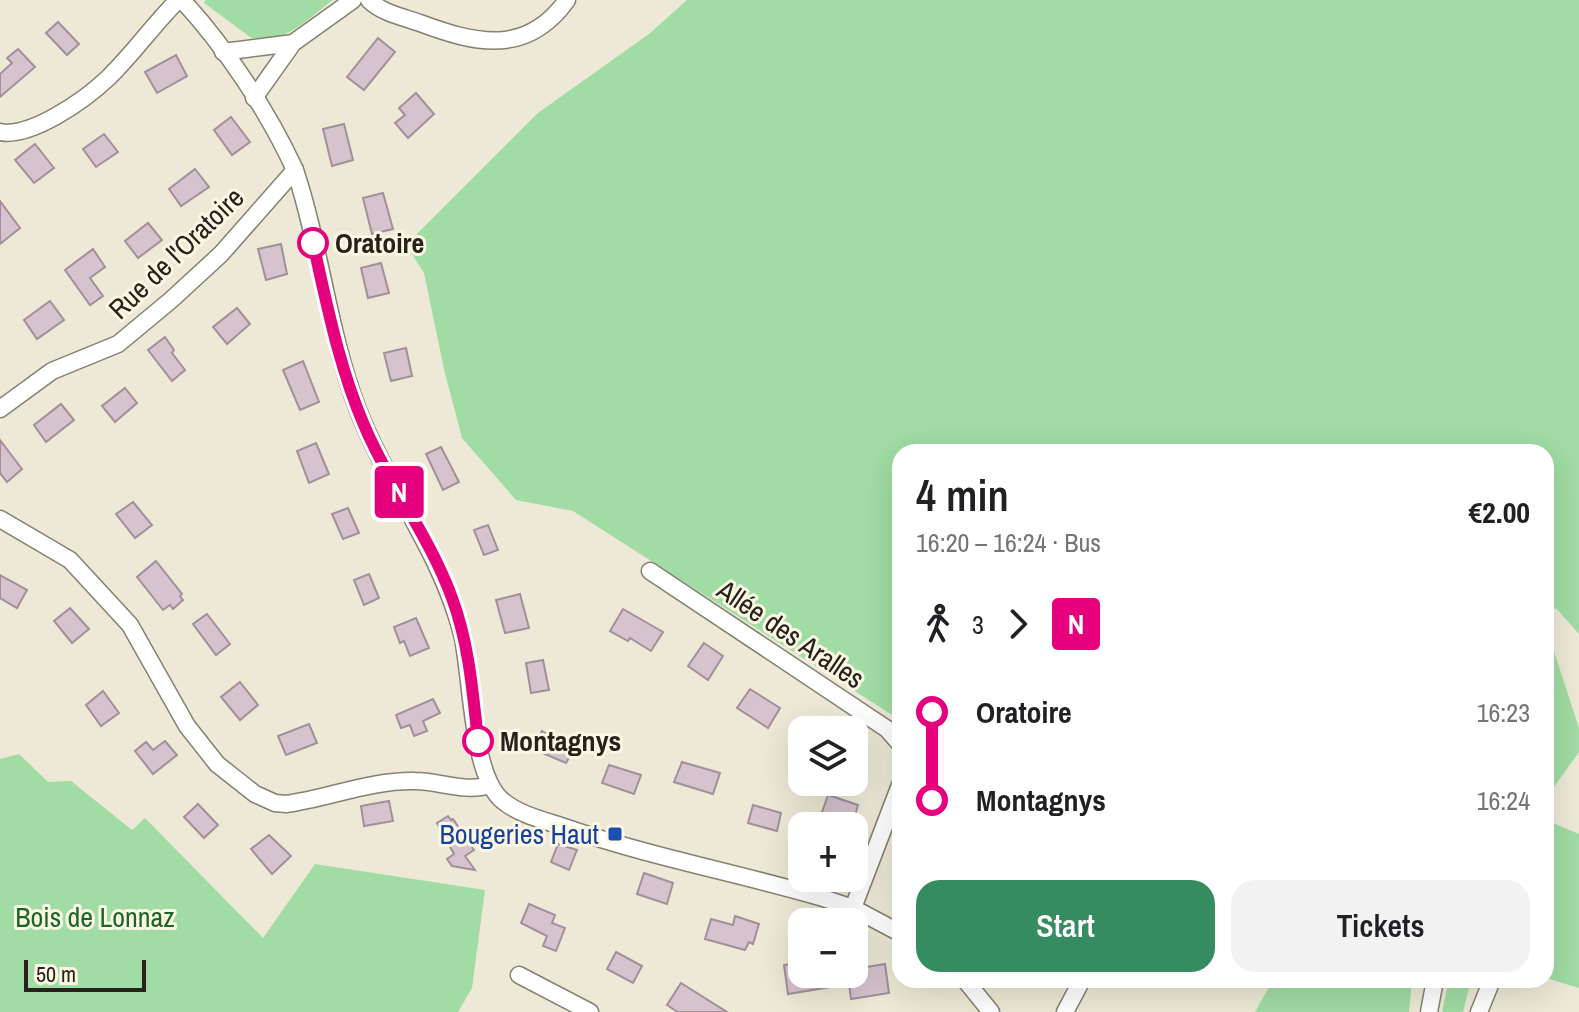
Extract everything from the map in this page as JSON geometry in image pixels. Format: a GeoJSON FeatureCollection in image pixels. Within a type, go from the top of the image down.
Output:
{"type":"FeatureCollection","features":[{"type":"Feature","properties":{"kind":"street"},"geometry":{"type":"LineString","coordinates":[[0,132],[20,133],[63,112],[107,79],[180,0],[223,52],[283,142],[295,170],[338,350],[352,394],[370,439],[425,539],[453,601],[465,647],[478,748],[489,785],[500,799],[512,808],[602,840],[790,888],[853,908],[892,806]]}},
{"type":"Feature","properties":{"kind":"street"},"geometry":{"type":"LineString","coordinates":[[254,98],[293,43],[353,0]]}},
{"type":"Feature","properties":{"kind":"street"},"geometry":{"type":"LineString","coordinates":[[369,0],[384,10],[436,29],[497,42],[525,36],[538,29],[550,21],[567,0]]}},
{"type":"Feature","properties":{"kind":"street"},"geometry":{"type":"LineString","coordinates":[[223,52],[293,43]]}},
{"type":"Feature","properties":{"kind":"street","name":"Rue de l'Oratoire"},"geometry":{"type":"LineString","coordinates":[[0,409],[52,371],[118,344],[221,254],[295,170]]}},
{"type":"Feature","properties":{"kind":"street"},"geometry":{"type":"LineString","coordinates":[[0,519],[70,560],[130,625],[187,726],[217,764],[255,794],[275,803],[286,804],[389,783],[415,781],[479,788],[489,785]]}},
{"type":"Feature","properties":{"kind":"street","name":"Allée des Aralles"},"geometry":{"type":"LineString","coordinates":[[650,571],[892,735]]}},
{"type":"Feature","properties":{"kind":"street"},"geometry":{"type":"LineString","coordinates":[[868,916],[892,929]]}},
{"type":"Feature","properties":{"kind":"street"},"geometry":{"type":"LineString","coordinates":[[519,975],[590,1012]]}},
{"type":"Feature","properties":{"kind":"street"},"geometry":{"type":"LineString","coordinates":[[972,988],[991,1012]]}},
{"type":"Feature","properties":{"kind":"street"},"geometry":{"type":"LineString","coordinates":[[1065,1012],[1078,988]]}},
{"type":"Feature","properties":{"kind":"street"},"geometry":{"type":"LineString","coordinates":[[1429,1012],[1434,988]]}},
{"type":"Feature","properties":{"kind":"street"},"geometry":{"type":"LineString","coordinates":[[1479,1012],[1489,988]]}},
{"type":"Feature","properties":{"kind":"green space"},"geometry":{"type":"Polygon","coordinates":[[[206,0],[333,0],[284,35],[262,39],[250,37],[204,3],[206,0]]]}},
{"type":"Feature","properties":{"kind":"green space"},"geometry":{"type":"Polygon","coordinates":[[[687,0],[1579,0],[1579,634],[1554,609],[1554,444],[892,444],[892,715],[573,511],[516,500],[462,438],[424,273],[406,245],[538,113],[649,34],[687,0]]]}},
{"type":"Feature","properties":{"kind":"green space"},"geometry":{"type":"Polygon","coordinates":[[[1554,651],[1579,728],[1579,752],[1554,787],[1554,651]]]}},
{"type":"Feature","properties":{"kind":"green space","name":"Bois de Lonnaz"},"geometry":{"type":"Polygon","coordinates":[[[19,754],[48,782],[71,781],[132,830],[145,818],[263,938],[315,864],[485,890],[472,988],[458,1012],[0,1012],[0,759],[19,754]]]}},
{"type":"Feature","properties":{"kind":"green space"},"geometry":{"type":"Polygon","coordinates":[[[1554,823],[1579,834],[1579,988],[1554,980],[1554,823]]]}},
{"type":"Feature","properties":{"kind":"green space"},"geometry":{"type":"Polygon","coordinates":[[[1268,988],[1411,988],[1409,1012],[1255,1012],[1268,988]]]}},
{"type":"Feature","properties":{"kind":"green space"},"geometry":{"type":"Polygon","coordinates":[[[1447,988],[1469,988],[1463,1012],[1442,1012],[1447,988]]]}},
{"type":"Feature","properties":{"kind":"building"},"geometry":{"type":"Polygon","coordinates":[[[58,22],[79,44],[67,55],[46,33],[58,22]]]}},
{"type":"Feature","properties":{"kind":"building"},"geometry":{"type":"Polygon","coordinates":[[[378,38],[395,52],[364,90],[347,77],[378,38]]]}},
{"type":"Feature","properties":{"kind":"building"},"geometry":{"type":"Polygon","coordinates":[[[18,49],[35,67],[0,97],[0,74],[12,63],[7,58],[18,49]]]}},
{"type":"Feature","properties":{"kind":"building"},"geometry":{"type":"Polygon","coordinates":[[[176,55],[187,76],[157,93],[145,72],[176,55]]]}},
{"type":"Feature","properties":{"kind":"building"},"geometry":{"type":"Polygon","coordinates":[[[416,93],[434,114],[408,138],[395,123],[405,115],[399,108],[416,93]]]}},
{"type":"Feature","properties":{"kind":"building"},"geometry":{"type":"Polygon","coordinates":[[[231,117],[250,142],[232,155],[214,130],[231,117]]]}},
{"type":"Feature","properties":{"kind":"building"},"geometry":{"type":"Polygon","coordinates":[[[344,124],[353,160],[332,166],[323,129],[344,124]]]}},
{"type":"Feature","properties":{"kind":"building"},"geometry":{"type":"Polygon","coordinates":[[[104,134],[118,152],[96,167],[83,149],[104,134]]]}},
{"type":"Feature","properties":{"kind":"building"},"geometry":{"type":"Polygon","coordinates":[[[35,144],[54,168],[34,183],[15,160],[35,144]]]}},
{"type":"Feature","properties":{"kind":"building"},"geometry":{"type":"Polygon","coordinates":[[[195,169],[209,187],[181,206],[169,189],[195,169]]]}},
{"type":"Feature","properties":{"kind":"building"},"geometry":{"type":"Polygon","coordinates":[[[383,193],[393,229],[372,234],[363,198],[383,193]]]}},
{"type":"Feature","properties":{"kind":"building"},"geometry":{"type":"Polygon","coordinates":[[[0,201],[20,228],[0,244],[0,201]]]}},
{"type":"Feature","properties":{"kind":"building"},"geometry":{"type":"Polygon","coordinates":[[[148,223],[162,240],[138,258],[125,241],[148,223]]]}},
{"type":"Feature","properties":{"kind":"building"},"geometry":{"type":"Polygon","coordinates":[[[281,244],[287,274],[266,280],[258,249],[281,244]]]}},
{"type":"Feature","properties":{"kind":"building"},"geometry":{"type":"Polygon","coordinates":[[[93,249],[105,267],[90,278],[103,296],[90,305],[65,270],[93,249]]]}},
{"type":"Feature","properties":{"kind":"building"},"geometry":{"type":"Polygon","coordinates":[[[381,263],[389,293],[368,298],[361,268],[381,263]]]}},
{"type":"Feature","properties":{"kind":"building"},"geometry":{"type":"Polygon","coordinates":[[[50,301],[64,320],[37,339],[24,320],[50,301]]]}},
{"type":"Feature","properties":{"kind":"building"},"geometry":{"type":"Polygon","coordinates":[[[237,308],[250,324],[227,344],[213,327],[237,308]]]}},
{"type":"Feature","properties":{"kind":"building"},"geometry":{"type":"Polygon","coordinates":[[[165,337],[185,370],[172,381],[148,350],[165,337]]]}},
{"type":"Feature","properties":{"kind":"building"},"geometry":{"type":"Polygon","coordinates":[[[406,348],[412,376],[391,381],[384,353],[406,348]]]}},
{"type":"Feature","properties":{"kind":"building"},"geometry":{"type":"Polygon","coordinates":[[[303,361],[319,402],[300,410],[283,370],[303,361]]]}},
{"type":"Feature","properties":{"kind":"building"},"geometry":{"type":"Polygon","coordinates":[[[125,388],[137,403],[115,422],[102,406],[125,388]]]}},
{"type":"Feature","properties":{"kind":"building"},"geometry":{"type":"Polygon","coordinates":[[[61,404],[74,420],[46,442],[34,425],[61,404]]]}},
{"type":"Feature","properties":{"kind":"building"},"geometry":{"type":"Polygon","coordinates":[[[0,440],[22,469],[7,482],[0,473],[0,440]]]}},
{"type":"Feature","properties":{"kind":"building"},"geometry":{"type":"Polygon","coordinates":[[[316,443],[329,474],[309,483],[297,451],[316,443]]]}},
{"type":"Feature","properties":{"kind":"building"},"geometry":{"type":"Polygon","coordinates":[[[441,447],[459,482],[443,490],[426,454],[441,447]]]}},
{"type":"Feature","properties":{"kind":"building"},"geometry":{"type":"Polygon","coordinates":[[[133,502],[152,525],[135,538],[116,514],[133,502]]]}},
{"type":"Feature","properties":{"kind":"building"},"geometry":{"type":"Polygon","coordinates":[[[348,508],[359,533],[343,539],[332,514],[348,508]]]}},
{"type":"Feature","properties":{"kind":"building"},"geometry":{"type":"Polygon","coordinates":[[[488,525],[498,550],[484,555],[474,530],[488,525]]]}},
{"type":"Feature","properties":{"kind":"building"},"geometry":{"type":"Polygon","coordinates":[[[156,561],[182,594],[183,600],[173,609],[170,605],[163,610],[137,577],[156,561]]]}},
{"type":"Feature","properties":{"kind":"building"},"geometry":{"type":"Polygon","coordinates":[[[369,574],[379,598],[364,605],[354,580],[369,574]]]}},
{"type":"Feature","properties":{"kind":"building"},"geometry":{"type":"Polygon","coordinates":[[[0,575],[27,590],[17,608],[0,598],[0,575]]]}},
{"type":"Feature","properties":{"kind":"building"},"geometry":{"type":"Polygon","coordinates":[[[520,594],[529,628],[505,633],[496,600],[520,594]]]}},
{"type":"Feature","properties":{"kind":"building"},"geometry":{"type":"Polygon","coordinates":[[[70,608],[89,629],[72,643],[54,621],[70,608]]]}},
{"type":"Feature","properties":{"kind":"building"},"geometry":{"type":"Polygon","coordinates":[[[623,609],[663,632],[651,651],[630,638],[628,641],[610,631],[623,609]]]}},
{"type":"Feature","properties":{"kind":"building"},"geometry":{"type":"Polygon","coordinates":[[[207,614],[230,644],[216,655],[193,624],[207,614]]]}},
{"type":"Feature","properties":{"kind":"building"},"geometry":{"type":"Polygon","coordinates":[[[416,618],[429,648],[410,656],[404,641],[400,643],[394,627],[416,618]]]}},
{"type":"Feature","properties":{"kind":"building"},"geometry":{"type":"Polygon","coordinates":[[[704,643],[723,656],[708,680],[688,666],[704,643]]]}},
{"type":"Feature","properties":{"kind":"building"},"geometry":{"type":"Polygon","coordinates":[[[543,660],[549,690],[531,693],[526,663],[543,660]]]}},
{"type":"Feature","properties":{"kind":"building"},"geometry":{"type":"Polygon","coordinates":[[[240,682],[258,705],[240,720],[221,697],[240,682]]]}},
{"type":"Feature","properties":{"kind":"building"},"geometry":{"type":"Polygon","coordinates":[[[750,689],[780,708],[768,728],[737,708],[750,689]]]}},
{"type":"Feature","properties":{"kind":"building"},"geometry":{"type":"Polygon","coordinates":[[[103,691],[119,713],[101,726],[86,705],[103,691]]]}},
{"type":"Feature","properties":{"kind":"building"},"geometry":{"type":"Polygon","coordinates":[[[433,699],[440,713],[423,721],[427,731],[414,736],[410,725],[401,728],[396,715],[433,699]]]}},
{"type":"Feature","properties":{"kind":"building"},"geometry":{"type":"Polygon","coordinates":[[[309,724],[317,743],[286,755],[278,736],[309,724]]]}},
{"type":"Feature","properties":{"kind":"building"},"geometry":{"type":"Polygon","coordinates":[[[542,731],[574,749],[566,763],[533,749],[542,731]]]}},
{"type":"Feature","properties":{"kind":"building"},"geometry":{"type":"Polygon","coordinates":[[[165,741],[177,755],[153,774],[135,751],[146,742],[153,750],[165,741]]]}},
{"type":"Feature","properties":{"kind":"building"},"geometry":{"type":"Polygon","coordinates":[[[682,762],[720,773],[713,794],[674,782],[682,762]]]}},
{"type":"Feature","properties":{"kind":"building"},"geometry":{"type":"Polygon","coordinates":[[[609,765],[641,775],[634,794],[602,783],[609,765]]]}},
{"type":"Feature","properties":{"kind":"building"},"geometry":{"type":"Polygon","coordinates":[[[828,796],[858,805],[856,812],[822,812],[828,796]]]}},
{"type":"Feature","properties":{"kind":"building"},"geometry":{"type":"Polygon","coordinates":[[[389,801],[393,821],[364,826],[361,806],[389,801]]]}},
{"type":"Feature","properties":{"kind":"building"},"geometry":{"type":"Polygon","coordinates":[[[198,804],[218,825],[204,838],[184,817],[198,804]]]}},
{"type":"Feature","properties":{"kind":"building"},"geometry":{"type":"Polygon","coordinates":[[[753,805],[781,813],[777,831],[748,823],[753,805]]]}},
{"type":"Feature","properties":{"kind":"building"},"geometry":{"type":"Polygon","coordinates":[[[448,816],[474,850],[465,856],[475,870],[452,866],[447,859],[454,854],[437,823],[448,816]]]}},
{"type":"Feature","properties":{"kind":"building"},"geometry":{"type":"Polygon","coordinates":[[[269,835],[291,856],[272,874],[251,849],[269,835]]]}},
{"type":"Feature","properties":{"kind":"building"},"geometry":{"type":"Polygon","coordinates":[[[558,844],[577,850],[569,870],[551,862],[558,844]]]}},
{"type":"Feature","properties":{"kind":"building"},"geometry":{"type":"Polygon","coordinates":[[[644,873],[673,883],[667,904],[637,894],[644,873]]]}},
{"type":"Feature","properties":{"kind":"building"},"geometry":{"type":"Polygon","coordinates":[[[529,904],[555,915],[552,923],[565,928],[556,951],[543,946],[547,936],[521,923],[529,904]]]}},
{"type":"Feature","properties":{"kind":"building"},"geometry":{"type":"Polygon","coordinates":[[[735,916],[759,924],[753,944],[749,942],[745,950],[705,939],[711,919],[733,925],[735,916]]]}},
{"type":"Feature","properties":{"kind":"building"},"geometry":{"type":"Polygon","coordinates":[[[616,952],[642,966],[633,983],[607,969],[616,952]]]}},
{"type":"Feature","properties":{"kind":"building"},"geometry":{"type":"Polygon","coordinates":[[[788,964],[788,988],[825,988],[788,994],[784,965],[788,964]]]}},
{"type":"Feature","properties":{"kind":"building"},"geometry":{"type":"Polygon","coordinates":[[[885,964],[889,993],[851,999],[850,988],[868,988],[868,967],[885,964]]]}},
{"type":"Feature","properties":{"kind":"building"},"geometry":{"type":"Polygon","coordinates":[[[681,983],[727,1012],[678,1012],[667,1005],[681,983]]]}},
{"type":"Feature","properties":{"kind":"bus line","name":"N"},"geometry":{"type":"LineString","coordinates":[[313,243],[338,350],[357,408],[370,439],[425,539],[453,601],[465,647],[478,741]]}},
{"type":"Feature","properties":{"kind":"place","name":"Oratoire"},"geometry":{"type":"Point","coordinates":[313,243]}},
{"type":"Feature","properties":{"kind":"place","name":"Montagnys"},"geometry":{"type":"Point","coordinates":[478,741]}},
{"type":"Feature","properties":{"kind":"place","name":"Bougeries Haut"},"geometry":{"type":"Point","coordinates":[615,834]}}]}
